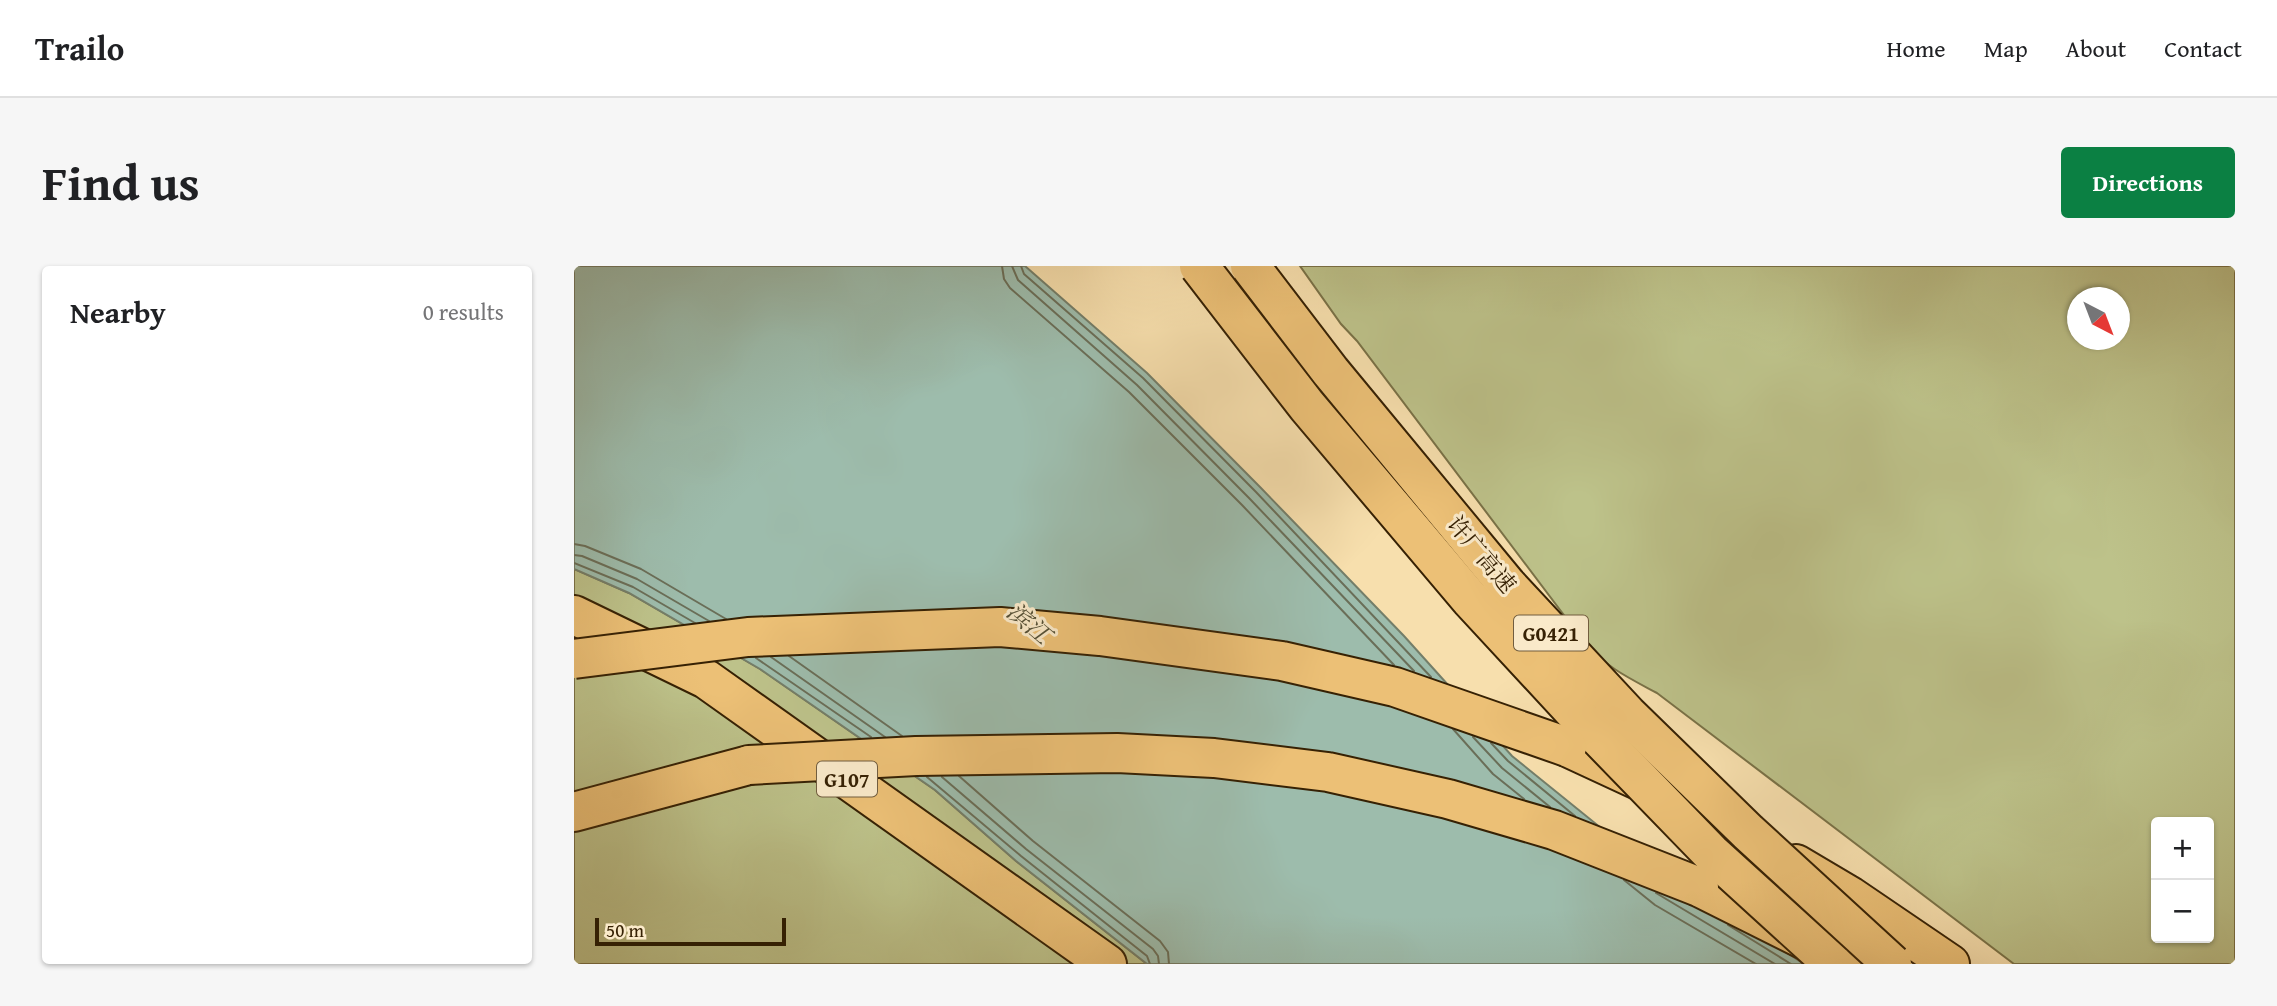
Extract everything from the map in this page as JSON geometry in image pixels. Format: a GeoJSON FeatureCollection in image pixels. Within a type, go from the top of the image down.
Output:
{"type":"FeatureCollection","features":[{"type":"Feature","properties":{"kind":"highway","name":"许广高速"},"geometry":{"type":"LineString","coordinates":[[1199,266],[1307,406],[1470,598],[1582,720],[1711,853],[1833,964]]}},
{"type":"Feature","properties":{"kind":"highway","name":"许广高速"},"geometry":{"type":"LineString","coordinates":[[1250,266],[1331,373],[1507,585],[1627,714],[1748,832],[1892,964]]}},
{"type":"Feature","properties":{"kind":"highway","name":"G107"},"geometry":{"type":"LineString","coordinates":[[574,615],[706,680],[1107,964]]}},
{"type":"Feature","properties":{"kind":"highway"},"geometry":{"type":"LineString","coordinates":[[574,659],[748,637],[1000,626],[1138,640],[1282,661],[1395,687],[1567,747],[1722,821],[1850,896],[1950,964]]}},
{"type":"Feature","properties":{"kind":"highway"},"geometry":{"type":"LineString","coordinates":[[574,812],[749,765],[916,756],[1117,753],[1214,758],[1328,772],[1448,799],[1553,830],[1699,887],[1853,964]]}},
{"type":"Feature","properties":{"kind":"green space"},"geometry":{"type":"Polygon","coordinates":[[[1300,266],[2235,266],[2235,964],[2014,964],[1657,693],[1619,672],[1593,652],[1357,341],[1341,324],[1300,266]]]}},
{"type":"Feature","properties":{"kind":"green space"},"geometry":{"type":"Polygon","coordinates":[[[574,569],[629,593],[760,669],[935,790],[1016,861],[1147,964],[574,964],[574,569]]]}},
{"type":"Feature","properties":{"kind":"water","name":"滨江"},"geometry":{"type":"Polygon","coordinates":[[[574,266],[1025,266],[1147,373],[1404,636],[1512,756],[1669,883],[1760,935],[1804,964],[1147,964],[1016,861],[935,790],[760,669],[629,593],[574,569],[574,266]]]}}]}
